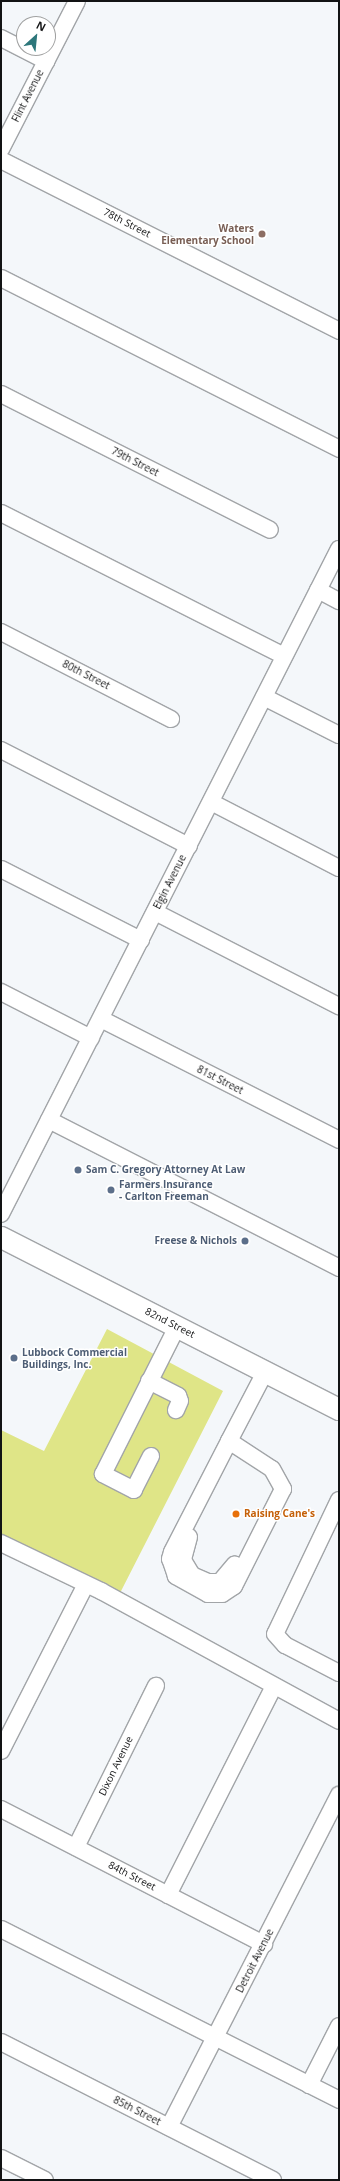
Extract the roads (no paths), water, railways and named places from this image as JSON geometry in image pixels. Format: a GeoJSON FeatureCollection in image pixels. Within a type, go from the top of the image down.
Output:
{"type":"FeatureCollection","features":[{"type":"Feature","properties":{"kind":"main road","name":"82nd Street"},"geometry":{"type":"LineString","coordinates":[[1,1237],[339,1409]]}},
{"type":"Feature","properties":{"kind":"street","name":"Flint Avenue"},"geometry":{"type":"LineString","coordinates":[[1,149],[77,1]]}},
{"type":"Feature","properties":{"kind":"street"},"geometry":{"type":"LineString","coordinates":[[1,38],[46,61]]}},
{"type":"Feature","properties":{"kind":"street","name":"78th Street"},"geometry":{"type":"LineString","coordinates":[[1,160],[339,331]]}},
{"type":"Feature","properties":{"kind":"street"},"geometry":{"type":"LineString","coordinates":[[1,278],[339,449]]}},
{"type":"Feature","properties":{"kind":"street","name":"79th Street"},"geometry":{"type":"LineString","coordinates":[[1,394],[270,530]]}},
{"type":"Feature","properties":{"kind":"street"},"geometry":{"type":"LineString","coordinates":[[1,513],[284,656]]}},
{"type":"Feature","properties":{"kind":"street","name":"Elgin Avenue"},"geometry":{"type":"LineString","coordinates":[[1,1214],[339,549]]}},
{"type":"Feature","properties":{"kind":"street"},"geometry":{"type":"LineString","coordinates":[[318,590],[339,601]]}},
{"type":"Feature","properties":{"kind":"street","name":"80th Street"},"geometry":{"type":"LineString","coordinates":[[1,632],[171,719]]}},
{"type":"Feature","properties":{"kind":"street"},"geometry":{"type":"LineString","coordinates":[[264,696],[339,735]]}},
{"type":"Feature","properties":{"kind":"street"},"geometry":{"type":"LineString","coordinates":[[1,750],[189,846]]}},
{"type":"Feature","properties":{"kind":"street"},"geometry":{"type":"LineString","coordinates":[[211,802],[339,868]]}},
{"type":"Feature","properties":{"kind":"street"},"geometry":{"type":"LineString","coordinates":[[1,869],[140,940]]}},
{"type":"Feature","properties":{"kind":"street"},"geometry":{"type":"LineString","coordinates":[[155,912],[339,1006]]}},
{"type":"Feature","properties":{"kind":"street"},"geometry":{"type":"LineString","coordinates":[[1,992],[90,1038]]}},
{"type":"Feature","properties":{"kind":"street","name":"81st Street"},"geometry":{"type":"LineString","coordinates":[[100,1019],[339,1140]]}},
{"type":"Feature","properties":{"kind":"street"},"geometry":{"type":"LineString","coordinates":[[49,1120],[339,1268]]}},
{"type":"Feature","properties":{"kind":"street"},"geometry":{"type":"LineString","coordinates":[[151,1456],[134,1490],[103,1474],[177,1327]]}},
{"type":"Feature","properties":{"kind":"street"},"geometry":{"type":"LineString","coordinates":[[229,1441],[279,1477],[226,1578],[214,1582],[192,1574],[184,1566],[184,1547],[230,1456],[229,1441],[265,1372]]}},
{"type":"Feature","properties":{"kind":"street"},"geometry":{"type":"LineString","coordinates":[[150,1381],[178,1396],[180,1401],[176,1410]]}},
{"type":"Feature","properties":{"kind":"street"},"geometry":{"type":"LineString","coordinates":[[339,1500],[275,1634],[285,1645],[339,1673]]}},
{"type":"Feature","properties":{"kind":"street"},"geometry":{"type":"LineString","coordinates":[[1,1543],[86,1584],[273,1688],[339,1721]]}},
{"type":"Feature","properties":{"kind":"street"},"geometry":{"type":"LineString","coordinates":[[1,1751],[86,1584]]}},
{"type":"Feature","properties":{"kind":"street","name":"Dixon Avenue"},"geometry":{"type":"LineString","coordinates":[[76,1847],[156,1686]]}},
{"type":"Feature","properties":{"kind":"street"},"geometry":{"type":"LineString","coordinates":[[168,1895],[273,1688]]}},
{"type":"Feature","properties":{"kind":"street","name":"Detroit Avenue"},"geometry":{"type":"LineString","coordinates":[[169,2127],[339,1795]]}},
{"type":"Feature","properties":{"kind":"street","name":"84th Street"},"geometry":{"type":"LineString","coordinates":[[1,1809],[264,1944]]}},
{"type":"Feature","properties":{"kind":"street"},"geometry":{"type":"LineString","coordinates":[[1,1929],[339,2100]]}},
{"type":"Feature","properties":{"kind":"street"},"geometry":{"type":"LineString","coordinates":[[309,2085],[339,2026]]}},
{"type":"Feature","properties":{"kind":"street","name":"85th Street"},"geometry":{"type":"LineString","coordinates":[[1,2042],[273,2180]]}},
{"type":"Feature","properties":{"kind":"street"},"geometry":{"type":"LineString","coordinates":[[1,2158],[45,2180]]}},
{"type":"Feature","properties":{"kind":"place","name":"Waters Elementary School"},"geometry":{"type":"Point","coordinates":[262,234]}},
{"type":"Feature","properties":{"kind":"place","name":"Sam C. Gregory Attorney At Law"},"geometry":{"type":"Point","coordinates":[78,1170]}},
{"type":"Feature","properties":{"kind":"place","name":"Farmers Insurance - Carlton Freeman"},"geometry":{"type":"Point","coordinates":[111,1190]}},
{"type":"Feature","properties":{"kind":"place","name":"Freese & Nichols"},"geometry":{"type":"Point","coordinates":[245,1241]}},
{"type":"Feature","properties":{"kind":"place","name":"Lubbock Commercial Buildings, Inc."},"geometry":{"type":"Point","coordinates":[14,1358]}},
{"type":"Feature","properties":{"kind":"place","name":"Raising Cane's"},"geometry":{"type":"Point","coordinates":[236,1514]}}]}
